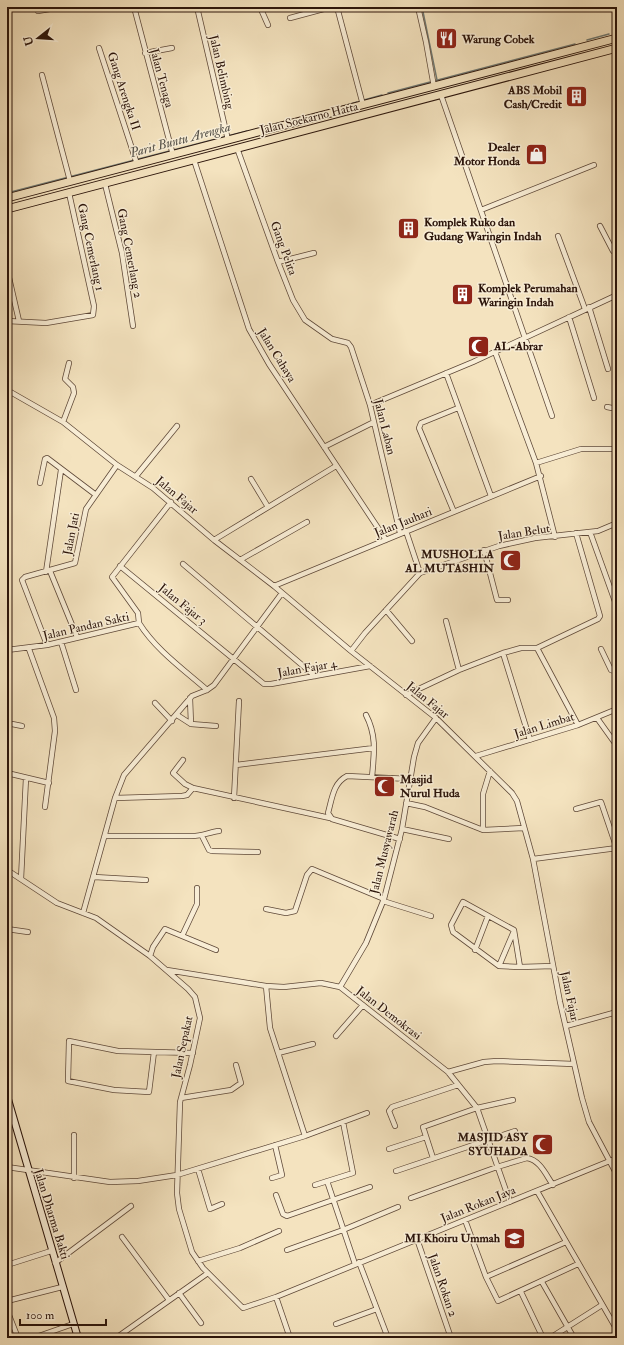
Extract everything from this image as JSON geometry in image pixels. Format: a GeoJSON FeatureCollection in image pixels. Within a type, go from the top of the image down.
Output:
{"type":"FeatureCollection","features":[{"type":"Feature","properties":{"kind":"main road","name":"Jalan Soekarno Hatta"},"geometry":{"type":"LineString","coordinates":[[7,198],[69,180],[617,38]]}},
{"type":"Feature","properties":{"kind":"main road","name":"Jalan Soekarno Hatta"},"geometry":{"type":"LineString","coordinates":[[7,209],[617,48]]}},
{"type":"Feature","properties":{"kind":"main road"},"geometry":{"type":"LineString","coordinates":[[308,118],[311,130]]}},
{"type":"Feature","properties":{"kind":"main road","name":"Jalan Dharma Bakti"},"geometry":{"type":"LineString","coordinates":[[7,1096],[51,1251],[78,1338]]}},
{"type":"Feature","properties":{"kind":"street"},"geometry":{"type":"LineString","coordinates":[[38,11],[61,7]]}},
{"type":"Feature","properties":{"kind":"street","name":"Jalan Tenaga"},"geometry":{"type":"LineString","coordinates":[[134,7],[172,153]]}},
{"type":"Feature","properties":{"kind":"street","name":"Jalan Belimbing"},"geometry":{"type":"LineString","coordinates":[[197,7],[227,139]]}},
{"type":"Feature","properties":{"kind":"street"},"geometry":{"type":"LineString","coordinates":[[260,7],[268,25]]}},
{"type":"Feature","properties":{"kind":"street"},"geometry":{"type":"LineString","coordinates":[[290,18],[331,7]]}},
{"type":"Feature","properties":{"kind":"street"},"geometry":{"type":"LineString","coordinates":[[337,7],[363,105]]}},
{"type":"Feature","properties":{"kind":"street"},"geometry":{"type":"LineString","coordinates":[[418,7],[434,86]]}},
{"type":"Feature","properties":{"kind":"street","name":"Gang Arengka II"},"geometry":{"type":"LineString","coordinates":[[99,48],[136,163]]}},
{"type":"Feature","properties":{"kind":"street"},"geometry":{"type":"LineString","coordinates":[[145,53],[172,48]]}},
{"type":"Feature","properties":{"kind":"street"},"geometry":{"type":"LineString","coordinates":[[42,75],[69,180]]}},
{"type":"Feature","properties":{"kind":"street"},"geometry":{"type":"LineString","coordinates":[[441,95],[552,416]]}},
{"type":"Feature","properties":{"kind":"street","name":"Gang Pelita"},"geometry":{"type":"LineString","coordinates":[[237,148],[293,300],[305,320],[332,339]]}},
{"type":"Feature","properties":{"kind":"street","name":"Jalan Cahaya"},"geometry":{"type":"LineString","coordinates":[[194,160],[249,330],[269,364],[386,540]]}},
{"type":"Feature","properties":{"kind":"street"},"geometry":{"type":"LineString","coordinates":[[481,210],[594,165]]}},
{"type":"Feature","properties":{"kind":"street","name":"Gang Cemerlang 2"},"geometry":{"type":"LineString","coordinates":[[105,184],[122,252],[134,326]]}},
{"type":"Feature","properties":{"kind":"street","name":"Gang Cemerlang 1"},"geometry":{"type":"LineString","coordinates":[[19,321],[46,323],[88,318],[93,315],[94,306],[69,193]]}},
{"type":"Feature","properties":{"kind":"street"},"geometry":{"type":"LineString","coordinates":[[600,226],[613,251],[617,252]]}},
{"type":"Feature","properties":{"kind":"street"},"geometry":{"type":"LineString","coordinates":[[558,236],[587,308],[608,369]]}},
{"type":"Feature","properties":{"kind":"street"},"geometry":{"type":"LineString","coordinates":[[278,262],[314,253]]}},
{"type":"Feature","properties":{"kind":"street"},"geometry":{"type":"LineString","coordinates":[[7,269],[19,321],[7,320]]}},
{"type":"Feature","properties":{"kind":"street"},"geometry":{"type":"LineString","coordinates":[[370,405],[494,352],[617,295]]}},
{"type":"Feature","properties":{"kind":"street"},"geometry":{"type":"LineString","coordinates":[[569,317],[594,398]]}},
{"type":"Feature","properties":{"kind":"street","name":"Jalan Laban"},"geometry":{"type":"LineString","coordinates":[[332,339],[348,343],[352,347],[370,405],[400,533]]}},
{"type":"Feature","properties":{"kind":"street"},"geometry":{"type":"LineString","coordinates":[[494,352],[536,463],[555,537]]}},
{"type":"Feature","properties":{"kind":"street"},"geometry":{"type":"LineString","coordinates":[[63,422],[74,393],[73,387],[65,378],[69,363]]}},
{"type":"Feature","properties":{"kind":"street"},"geometry":{"type":"LineString","coordinates":[[446,373],[491,496]]}},
{"type":"Feature","properties":{"kind":"street","name":"Jalan Fajar"},"geometry":{"type":"LineString","coordinates":[[7,390],[63,422],[117,465],[136,476],[171,502],[214,540],[282,592],[351,651],[436,718],[512,792],[517,801],[533,859],[553,966],[574,1064],[589,1122],[617,1175]]}},
{"type":"Feature","properties":{"kind":"street"},"geometry":{"type":"LineString","coordinates":[[607,407],[617,409]]}},
{"type":"Feature","properties":{"kind":"street"},"geometry":{"type":"LineString","coordinates":[[454,512],[419,428],[421,423],[458,408]]}},
{"type":"Feature","properties":{"kind":"street"},"geometry":{"type":"LineString","coordinates":[[324,447],[374,422]]}},
{"type":"Feature","properties":{"kind":"street"},"geometry":{"type":"LineString","coordinates":[[136,476],[177,426]]}},
{"type":"Feature","properties":{"kind":"street"},"geometry":{"type":"LineString","coordinates":[[536,463],[581,449],[617,449]]}},
{"type":"Feature","properties":{"kind":"street"},"geometry":{"type":"LineString","coordinates":[[40,483],[46,459],[96,495]]}},
{"type":"Feature","properties":{"kind":"street","name":"Jalan Jati"},"geometry":{"type":"LineString","coordinates":[[47,645],[22,581],[25,577],[48,572],[75,563],[86,509],[117,465]]}},
{"type":"Feature","properties":{"kind":"street"},"geometry":{"type":"LineString","coordinates":[[214,540],[336,466]]}},
{"type":"Feature","properties":{"kind":"street"},"geometry":{"type":"LineString","coordinates":[[62,470],[48,572],[76,637]]}},
{"type":"Feature","properties":{"kind":"street","name":"Jalan Jauhari"},"geometry":{"type":"LineString","coordinates":[[274,586],[540,476]]}},
{"type":"Feature","properties":{"kind":"street"},"geometry":{"type":"LineString","coordinates":[[251,479],[268,507]]}},
{"type":"Feature","properties":{"kind":"street","name":"Jalan Pandan Sakti"},"geometry":{"type":"LineString","coordinates":[[7,650],[28,649],[139,623],[138,613],[112,577],[171,502]]}},
{"type":"Feature","properties":{"kind":"street"},"geometry":{"type":"LineString","coordinates":[[240,560],[307,522]]}},
{"type":"Feature","properties":{"kind":"street","name":"Jalan Belut"},"geometry":{"type":"LineString","coordinates":[[351,651],[358,641],[420,573],[484,550],[515,542],[590,532],[617,523]]}},
{"type":"Feature","properties":{"kind":"street"},"geometry":{"type":"LineString","coordinates":[[406,531],[420,573]]}},
{"type":"Feature","properties":{"kind":"street"},"geometry":{"type":"LineString","coordinates":[[590,532],[617,607]]}},
{"type":"Feature","properties":{"kind":"street"},"geometry":{"type":"LineString","coordinates":[[406,695],[459,670],[503,653],[521,648],[537,648],[599,618],[576,533]]}},
{"type":"Feature","properties":{"kind":"street"},"geometry":{"type":"LineString","coordinates":[[484,550],[497,600],[508,600]]}},
{"type":"Feature","properties":{"kind":"street"},"geometry":{"type":"LineString","coordinates":[[183,564],[315,676]]}},
{"type":"Feature","properties":{"kind":"street","name":"Jalan Fajar 3"},"geometry":{"type":"LineString","coordinates":[[120,566],[232,658]]}},
{"type":"Feature","properties":{"kind":"street"},"geometry":{"type":"LineString","coordinates":[[84,913],[106,836],[115,798],[124,775],[192,696],[207,690],[214,685],[232,658],[257,628],[282,592]]}},
{"type":"Feature","properties":{"kind":"street"},"geometry":{"type":"LineString","coordinates":[[386,610],[412,641]]}},
{"type":"Feature","properties":{"kind":"street"},"geometry":{"type":"LineString","coordinates":[[446,621],[459,670]]}},
{"type":"Feature","properties":{"kind":"street"},"geometry":{"type":"LineString","coordinates":[[139,623],[148,637],[158,648],[207,690]]}},
{"type":"Feature","properties":{"kind":"street"},"geometry":{"type":"LineString","coordinates":[[61,642],[76,690]]}},
{"type":"Feature","properties":{"kind":"street"},"geometry":{"type":"LineString","coordinates":[[537,648],[578,725]]}},
{"type":"Feature","properties":{"kind":"street"},"geometry":{"type":"LineString","coordinates":[[28,649],[54,718],[55,731],[45,807]]}},
{"type":"Feature","properties":{"kind":"street"},"geometry":{"type":"LineString","coordinates":[[601,649],[611,670],[617,672]]}},
{"type":"Feature","properties":{"kind":"street"},"geometry":{"type":"LineString","coordinates":[[503,653],[530,740]]}},
{"type":"Feature","properties":{"kind":"street","name":"Jalan Fajar 4"},"geometry":{"type":"LineString","coordinates":[[232,658],[267,685],[370,666]]}},
{"type":"Feature","properties":{"kind":"street"},"geometry":{"type":"LineString","coordinates":[[190,698],[191,724]]}},
{"type":"Feature","properties":{"kind":"street"},"geometry":{"type":"LineString","coordinates":[[234,798],[239,701]]}},
{"type":"Feature","properties":{"kind":"street"},"geometry":{"type":"LineString","coordinates":[[155,703],[172,721]]}},
{"type":"Feature","properties":{"kind":"street","name":"Jalan Limbat"},"geometry":{"type":"LineString","coordinates":[[476,756],[578,725],[617,709]]}},
{"type":"Feature","properties":{"kind":"street"},"geometry":{"type":"LineString","coordinates":[[177,715],[191,724],[216,726]]}},
{"type":"Feature","properties":{"kind":"street"},"geometry":{"type":"LineString","coordinates":[[366,715],[372,726],[374,748],[372,777]]}},
{"type":"Feature","properties":{"kind":"street","name":"Jalan Musyawarah"},"geometry":{"type":"LineString","coordinates":[[340,988],[366,943],[383,900],[400,839],[414,757],[418,743],[436,718]]}},
{"type":"Feature","properties":{"kind":"street"},"geometry":{"type":"LineString","coordinates":[[596,718],[617,746]]}},
{"type":"Feature","properties":{"kind":"street"},"geometry":{"type":"LineString","coordinates":[[7,723],[22,726]]}},
{"type":"Feature","properties":{"kind":"street"},"geometry":{"type":"LineString","coordinates":[[236,765],[374,748]]}},
{"type":"Feature","properties":{"kind":"street"},"geometry":{"type":"LineString","coordinates":[[183,760],[173,773],[185,784],[193,788],[330,818],[400,839]]}},
{"type":"Feature","properties":{"kind":"street"},"geometry":{"type":"LineString","coordinates":[[483,830],[483,794],[490,770]]}},
{"type":"Feature","properties":{"kind":"street"},"geometry":{"type":"LineString","coordinates":[[7,773],[48,783]]}},
{"type":"Feature","properties":{"kind":"street"},"geometry":{"type":"LineString","coordinates":[[330,818],[328,813],[336,785],[340,779],[347,776],[410,779]]}},
{"type":"Feature","properties":{"kind":"street"},"geometry":{"type":"LineString","coordinates":[[21,879],[26,778]]}},
{"type":"Feature","properties":{"kind":"street"},"geometry":{"type":"LineString","coordinates":[[115,798],[182,796],[187,794],[193,788]]}},
{"type":"Feature","properties":{"kind":"street"},"geometry":{"type":"LineString","coordinates":[[533,859],[617,848],[601,802],[576,809]]}},
{"type":"Feature","properties":{"kind":"street"},"geometry":{"type":"LineString","coordinates":[[406,803],[425,807],[483,830],[524,828]]}},
{"type":"Feature","properties":{"kind":"street"},"geometry":{"type":"LineString","coordinates":[[402,829],[449,839]]}},
{"type":"Feature","properties":{"kind":"street"},"geometry":{"type":"LineString","coordinates":[[106,836],[202,836],[210,832],[219,831]]}},
{"type":"Feature","properties":{"kind":"street"},"geometry":{"type":"LineString","coordinates":[[202,836],[209,850],[212,851],[258,852]]}},
{"type":"Feature","properties":{"kind":"street"},"geometry":{"type":"LineString","coordinates":[[266,908],[286,913],[295,911],[307,875],[312,869],[383,900],[430,916]]}},
{"type":"Feature","properties":{"kind":"street","name":"Jalan Sepakat"},"geometry":{"type":"LineString","coordinates":[[7,873],[21,879],[57,902],[96,918],[150,956],[195,997],[199,1007],[200,1022],[181,1098],[177,1175],[179,1209],[189,1245],[198,1261],[243,1308]]}},
{"type":"Feature","properties":{"kind":"street"},"geometry":{"type":"LineString","coordinates":[[94,877],[146,880]]}},
{"type":"Feature","properties":{"kind":"street"},"geometry":{"type":"LineString","coordinates":[[182,936],[197,904],[197,888]]}},
{"type":"Feature","properties":{"kind":"street"},"geometry":{"type":"LineString","coordinates":[[514,930],[463,902],[451,925],[453,932],[475,950],[500,966],[553,966]]}},
{"type":"Feature","properties":{"kind":"street"},"geometry":{"type":"LineString","coordinates":[[475,950],[488,916]]}},
{"type":"Feature","properties":{"kind":"street"},"geometry":{"type":"LineString","coordinates":[[7,929],[28,932]]}},
{"type":"Feature","properties":{"kind":"street"},"geometry":{"type":"LineString","coordinates":[[150,956],[153,947],[165,929],[216,950]]}},
{"type":"Feature","properties":{"kind":"street"},"geometry":{"type":"LineString","coordinates":[[514,930],[520,967]]}},
{"type":"Feature","properties":{"kind":"street"},"geometry":{"type":"LineString","coordinates":[[500,966],[514,930]]}},
{"type":"Feature","properties":{"kind":"street","name":"Jalan Demokrasi"},"geometry":{"type":"LineString","coordinates":[[167,970],[266,986],[284,987],[321,984],[340,988],[364,1005],[448,1072],[477,1108],[510,1202]]}},
{"type":"Feature","properties":{"kind":"street"},"geometry":{"type":"LineString","coordinates":[[266,986],[270,1028],[304,1136]]}},
{"type":"Feature","properties":{"kind":"street"},"geometry":{"type":"LineString","coordinates":[[336,1036],[364,1005]]}},
{"type":"Feature","properties":{"kind":"street"},"geometry":{"type":"LineString","coordinates":[[566,1026],[617,1012]]}},
{"type":"Feature","properties":{"kind":"street"},"geometry":{"type":"LineString","coordinates":[[154,1052],[149,1092],[114,1090],[68,1081],[69,1041],[118,1051],[193,1053]]}},
{"type":"Feature","properties":{"kind":"street"},"geometry":{"type":"LineString","coordinates":[[278,1053],[313,1044]]}},
{"type":"Feature","properties":{"kind":"street"},"geometry":{"type":"LineString","coordinates":[[448,1072],[484,1062],[497,1061],[574,1064]]}},
{"type":"Feature","properties":{"kind":"street"},"geometry":{"type":"LineString","coordinates":[[181,1098],[231,1090],[238,1086],[241,1083],[241,1080],[236,1065]]}},
{"type":"Feature","properties":{"kind":"street"},"geometry":{"type":"LineString","coordinates":[[395,1126],[389,1111],[392,1107],[458,1085]]}},
{"type":"Feature","properties":{"kind":"street"},"geometry":{"type":"LineString","coordinates":[[433,1158],[423,1127],[477,1108],[513,1100]]}},
{"type":"Feature","properties":{"kind":"street"},"geometry":{"type":"LineString","coordinates":[[7,1168],[74,1178],[123,1182],[177,1175],[304,1136],[367,1113]]}},
{"type":"Feature","properties":{"kind":"street"},"geometry":{"type":"LineString","coordinates":[[315,1185],[354,1173],[343,1122]]}},
{"type":"Feature","properties":{"kind":"street"},"geometry":{"type":"LineString","coordinates":[[396,1171],[515,1130]]}},
{"type":"Feature","properties":{"kind":"street"},"geometry":{"type":"LineString","coordinates":[[74,1135],[74,1178]]}},
{"type":"Feature","properties":{"kind":"street"},"geometry":{"type":"LineString","coordinates":[[389,1148],[426,1137]]}},
{"type":"Feature","properties":{"kind":"street"},"geometry":{"type":"LineString","coordinates":[[272,1178],[282,1174],[275,1145]]}},
{"type":"Feature","properties":{"kind":"street"},"geometry":{"type":"LineString","coordinates":[[411,1198],[497,1167],[527,1158],[532,1159],[539,1164],[553,1185]]}},
{"type":"Feature","properties":{"kind":"street","name":"Jalan Rokan Jaya"},"geometry":{"type":"LineString","coordinates":[[243,1308],[276,1297],[357,1263],[537,1192],[617,1158]]}},
{"type":"Feature","properties":{"kind":"street"},"geometry":{"type":"LineString","coordinates":[[198,1169],[210,1209],[222,1204]]}},
{"type":"Feature","properties":{"kind":"street"},"geometry":{"type":"LineString","coordinates":[[327,1181],[343,1230],[388,1338]]}},
{"type":"Feature","properties":{"kind":"street"},"geometry":{"type":"LineString","coordinates":[[276,1195],[285,1216],[370,1187]]}},
{"type":"Feature","properties":{"kind":"street"},"geometry":{"type":"LineString","coordinates":[[537,1192],[617,1330]]}},
{"type":"Feature","properties":{"kind":"street"},"geometry":{"type":"LineString","coordinates":[[55,1263],[131,1206]]}},
{"type":"Feature","properties":{"kind":"street"},"geometry":{"type":"LineString","coordinates":[[287,1250],[343,1230],[398,1207]]}},
{"type":"Feature","properties":{"kind":"street"},"geometry":{"type":"LineString","coordinates":[[465,1220],[486,1277],[498,1301],[521,1292],[578,1264]]}},
{"type":"Feature","properties":{"kind":"street"},"geometry":{"type":"LineString","coordinates":[[198,1261],[240,1248],[278,1231]]}},
{"type":"Feature","properties":{"kind":"street"},"geometry":{"type":"LineString","coordinates":[[122,1237],[169,1300]]}},
{"type":"Feature","properties":{"kind":"street","name":"Jalan Rokan 2"},"geometry":{"type":"LineString","coordinates":[[417,1239],[451,1338]]}},
{"type":"Feature","properties":{"kind":"street"},"geometry":{"type":"LineString","coordinates":[[486,1277],[566,1242]]}},
{"type":"Feature","properties":{"kind":"street"},"geometry":{"type":"LineString","coordinates":[[7,1265],[51,1251]]}},
{"type":"Feature","properties":{"kind":"street"},"geometry":{"type":"LineString","coordinates":[[117,1338],[208,1273]]}},
{"type":"Feature","properties":{"kind":"street"},"geometry":{"type":"LineString","coordinates":[[542,1282],[574,1338]]}},
{"type":"Feature","properties":{"kind":"street"},"geometry":{"type":"LineString","coordinates":[[7,1301],[62,1287]]}},
{"type":"Feature","properties":{"kind":"street"},"geometry":{"type":"LineString","coordinates":[[521,1292],[543,1338]]}},
{"type":"Feature","properties":{"kind":"street"},"geometry":{"type":"LineString","coordinates":[[179,1293],[201,1323]]}},
{"type":"Feature","properties":{"kind":"street"},"geometry":{"type":"LineString","coordinates":[[276,1297],[290,1338]]}},
{"type":"Feature","properties":{"kind":"street"},"geometry":{"type":"LineString","coordinates":[[550,1338],[602,1305]]}},
{"type":"Feature","properties":{"kind":"street"},"geometry":{"type":"LineString","coordinates":[[336,1324],[377,1309]]}},
{"type":"Feature","properties":{"kind":"street"},"geometry":{"type":"LineString","coordinates":[[7,1310],[18,1338]]}},
{"type":"Feature","properties":{"kind":"street"},"geometry":{"type":"LineString","coordinates":[[33,1338],[73,1324]]}},
{"type":"Feature","properties":{"kind":"waterway"},"geometry":{"type":"LineString","coordinates":[[422,7],[437,80]]}},
{"type":"Feature","properties":{"kind":"waterway","name":"Parit Buntu Arengka"},"geometry":{"type":"LineString","coordinates":[[587,40],[609,34]]}},
{"type":"Feature","properties":{"kind":"waterway","name":"Parit Buntu Arengka"},"geometry":{"type":"LineString","coordinates":[[388,93],[575,44]]}},
{"type":"Feature","properties":{"kind":"waterway","name":"Parit Buntu Arengka"},"geometry":{"type":"LineString","coordinates":[[364,100],[382,95]]}},
{"type":"Feature","properties":{"kind":"waterway","name":"Parit Buntu Arengka"},"geometry":{"type":"LineString","coordinates":[[334,109],[357,102]]}},
{"type":"Feature","properties":{"kind":"waterway","name":"Parit Buntu Arengka"},"geometry":{"type":"LineString","coordinates":[[7,193],[247,131]]}},
{"type":"Feature","properties":{"kind":"place","name":"Warung Cobek"},"geometry":{"type":"Point","coordinates":[446,39]}},
{"type":"Feature","properties":{"kind":"place","name":"ABS Mobil Cash/Credit"},"geometry":{"type":"Point","coordinates":[577,97]}},
{"type":"Feature","properties":{"kind":"place","name":"Dealer Motor Honda"},"geometry":{"type":"Point","coordinates":[536,154]}},
{"type":"Feature","properties":{"kind":"place","name":"Komplek Ruko dan Gudang Waringin Indah"},"geometry":{"type":"Point","coordinates":[408,229]}},
{"type":"Feature","properties":{"kind":"place","name":"Komplek Perumahan Waringin Indah"},"geometry":{"type":"Point","coordinates":[463,295]}},
{"type":"Feature","properties":{"kind":"place","name":"AL-Abrar"},"geometry":{"type":"Point","coordinates":[479,346]}},
{"type":"Feature","properties":{"kind":"place","name":"MUSHOLLA AL MUTASHIN"},"geometry":{"type":"Point","coordinates":[510,561]}},
{"type":"Feature","properties":{"kind":"place","name":"Masjid Nurul Huda"},"geometry":{"type":"Point","coordinates":[384,786]}},
{"type":"Feature","properties":{"kind":"place","name":"MASJID ASY SYUHADA"},"geometry":{"type":"Point","coordinates":[543,1144]}},
{"type":"Feature","properties":{"kind":"place","name":"MI Khoiru Ummah"},"geometry":{"type":"Point","coordinates":[515,1238]}}]}
